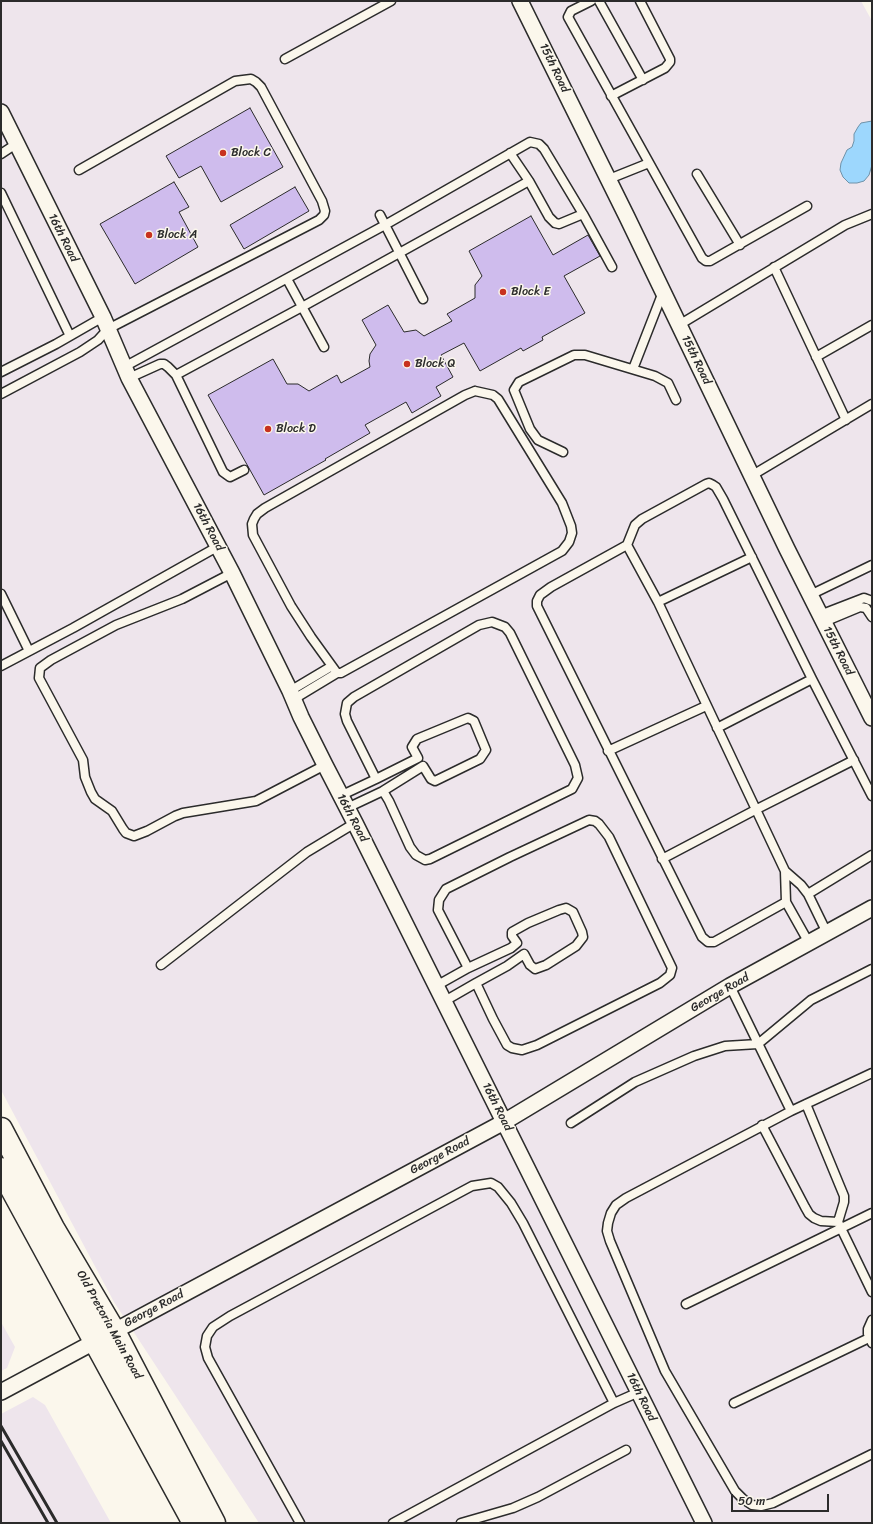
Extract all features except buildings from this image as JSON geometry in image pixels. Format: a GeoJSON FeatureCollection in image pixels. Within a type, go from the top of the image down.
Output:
{"type":"FeatureCollection","features":[{"type":"Feature","properties":{"kind":"main road","name":"Old Pretoria Main Road"},"geometry":{"type":"LineString","coordinates":[[1,1129],[53,1228],[194,1523]]}},
{"type":"Feature","properties":{"kind":"main road","name":"Old Pretoria Main Road"},"geometry":{"type":"LineString","coordinates":[[1,1169],[105,1336],[214,1523]]}},
{"type":"Feature","properties":{"kind":"street","name":"15th Road"},"geometry":{"type":"LineString","coordinates":[[520,1],[609,179],[751,476],[872,718]]}},
{"type":"Feature","properties":{"kind":"street","name":"16th Road"},"geometry":{"type":"LineString","coordinates":[[2,118],[105,323],[127,372],[232,573],[343,802],[355,823],[704,1523]]}},
{"type":"Feature","properties":{"kind":"street","name":"George Road"},"geometry":{"type":"LineString","coordinates":[[1,1392],[504,1122],[730,986],[872,908]]}},
{"type":"Feature","properties":{"kind":"lane"},"geometry":{"type":"LineString","coordinates":[[285,59],[391,1]]}},
{"type":"Feature","properties":{"kind":"lane"},"geometry":{"type":"LineString","coordinates":[[591,1],[571,11],[568,17],[702,258],[706,261],[710,261],[807,206]]}},
{"type":"Feature","properties":{"kind":"lane"},"geometry":{"type":"LineString","coordinates":[[599,1],[643,80]]}},
{"type":"Feature","properties":{"kind":"lane"},"geometry":{"type":"LineString","coordinates":[[611,96],[666,68],[670,59],[640,1]]}},
{"type":"Feature","properties":{"kind":"lane"},"geometry":{"type":"LineString","coordinates":[[1,372],[70,336],[105,323],[319,220],[324,215],[325,207],[261,88],[256,82],[250,79],[235,81],[79,170]]}},
{"type":"Feature","properties":{"kind":"lane"},"geometry":{"type":"LineString","coordinates":[[127,372],[287,279],[530,142],[535,142],[542,146],[583,214],[612,267]]}},
{"type":"Feature","properties":{"kind":"lane"},"geometry":{"type":"LineString","coordinates":[[1,154],[16,144]]}},
{"type":"Feature","properties":{"kind":"lane"},"geometry":{"type":"LineString","coordinates":[[510,153],[529,181],[549,217],[555,223],[559,224],[583,214]]}},
{"type":"Feature","properties":{"kind":"lane"},"geometry":{"type":"LineString","coordinates":[[609,179],[649,163]]}},
{"type":"Feature","properties":{"kind":"lane"},"geometry":{"type":"LineString","coordinates":[[697,174],[740,245]]}},
{"type":"Feature","properties":{"kind":"lane"},"geometry":{"type":"LineString","coordinates":[[176,375],[529,181]]}},
{"type":"Feature","properties":{"kind":"lane"},"geometry":{"type":"LineString","coordinates":[[1,193],[70,336]]}},
{"type":"Feature","properties":{"kind":"lane"},"geometry":{"type":"LineString","coordinates":[[679,325],[845,225],[872,214]]}},
{"type":"Feature","properties":{"kind":"lane"},"geometry":{"type":"LineString","coordinates":[[380,215],[423,299]]}},
{"type":"Feature","properties":{"kind":"lane"},"geometry":{"type":"LineString","coordinates":[[774,267],[846,420]]}},
{"type":"Feature","properties":{"kind":"lane"},"geometry":{"type":"LineString","coordinates":[[287,279],[324,347]]}},
{"type":"Feature","properties":{"kind":"lane"},"geometry":{"type":"LineString","coordinates":[[632,369],[663,292]]}},
{"type":"Feature","properties":{"kind":"lane"},"geometry":{"type":"LineString","coordinates":[[1,394],[80,352],[98,340],[105,323]]}},
{"type":"Feature","properties":{"kind":"lane"},"geometry":{"type":"LineString","coordinates":[[816,357],[872,326]]}},
{"type":"Feature","properties":{"kind":"lane"},"geometry":{"type":"LineString","coordinates":[[563,452],[538,440],[530,429],[514,390],[520,382],[574,355],[585,355],[663,380],[668,383],[676,400]]}},
{"type":"Feature","properties":{"kind":"lane"},"geometry":{"type":"LineString","coordinates":[[127,372],[162,364],[168,368],[176,375],[223,472],[230,477],[244,470]]}},
{"type":"Feature","properties":{"kind":"lane"},"geometry":{"type":"LineString","coordinates":[[475,391],[493,395],[498,399],[562,503],[569,518],[572,533],[566,546],[562,551],[341,673],[334,669],[311,638],[291,606],[254,535],[252,524],[254,519],[257,514],[265,508],[465,395],[475,391]]}},
{"type":"Feature","properties":{"kind":"lane"},"geometry":{"type":"LineString","coordinates":[[751,476],[872,404]]}},
{"type":"Feature","properties":{"kind":"lane"},"geometry":{"type":"LineString","coordinates":[[786,902],[714,942],[708,942],[702,937],[539,612],[537,600],[540,595],[551,587],[626,545],[635,525],[642,519],[709,483],[716,487],[872,796]]}},
{"type":"Feature","properties":{"kind":"lane"},"geometry":{"type":"LineString","coordinates":[[626,545],[658,602],[706,706],[757,809],[785,871],[786,902],[809,943]]}},
{"type":"Feature","properties":{"kind":"lane"},"geometry":{"type":"LineString","coordinates":[[1,666],[217,546]]}},
{"type":"Feature","properties":{"kind":"lane"},"geometry":{"type":"LineString","coordinates":[[658,602],[752,557]]}},
{"type":"Feature","properties":{"kind":"lane"},"geometry":{"type":"LineString","coordinates":[[810,595],[872,565]]}},
{"type":"Feature","properties":{"kind":"lane"},"geometry":{"type":"LineString","coordinates":[[232,573],[182,599],[116,625],[51,660],[40,668],[39,678],[83,760],[85,777],[91,792],[96,799],[112,811],[126,833],[134,836],[183,813],[256,801],[325,765]]}},
{"type":"Feature","properties":{"kind":"lane"},"geometry":{"type":"LineString","coordinates":[[1,594],[29,651]]}},
{"type":"Feature","properties":{"kind":"lane"},"geometry":{"type":"LineString","coordinates":[[822,618],[864,598],[872,601]]}},
{"type":"Feature","properties":{"kind":"lane"},"geometry":{"type":"LineString","coordinates":[[822,618],[860,607],[866,608],[872,617]]}},
{"type":"Feature","properties":{"kind":"lane"},"geometry":{"type":"LineString","coordinates":[[376,779],[347,721],[345,709],[347,703],[354,697],[478,625],[492,622],[504,627],[510,633],[575,765],[578,773],[576,783],[572,789],[439,856],[425,860],[416,855],[410,847],[383,791]]}},
{"type":"Feature","properties":{"kind":"lane"},"geometry":{"type":"LineString","coordinates":[[292,695],[334,669]]}},
{"type":"Feature","properties":{"kind":"lane"},"geometry":{"type":"LineString","coordinates":[[717,728],[812,679]]}},
{"type":"Feature","properties":{"kind":"lane"},"geometry":{"type":"LineString","coordinates":[[608,751],[706,706]]}},
{"type":"Feature","properties":{"kind":"lane"},"geometry":{"type":"LineString","coordinates":[[468,718],[474,721],[486,750],[483,756],[434,781],[431,779],[418,758],[412,747],[417,739],[468,718]]}},
{"type":"Feature","properties":{"kind":"lane"},"geometry":{"type":"LineString","coordinates":[[343,802],[376,779],[418,758]]}},
{"type":"Feature","properties":{"kind":"lane"},"geometry":{"type":"LineString","coordinates":[[662,859],[854,760]]}},
{"type":"Feature","properties":{"kind":"lane"},"geometry":{"type":"LineString","coordinates":[[343,802],[383,791],[423,766]]}},
{"type":"Feature","properties":{"kind":"lane"},"geometry":{"type":"LineString","coordinates":[[468,968],[438,910],[439,900],[444,892],[450,887],[589,820],[595,821],[599,824],[609,837],[672,968],[670,975],[660,983],[537,1045],[522,1050],[512,1048],[507,1045],[476,983]]}},
{"type":"Feature","properties":{"kind":"lane"},"geometry":{"type":"LineString","coordinates":[[161,965],[307,852],[355,823]]}},
{"type":"Feature","properties":{"kind":"lane"},"geometry":{"type":"LineString","coordinates":[[808,894],[872,855]]}},
{"type":"Feature","properties":{"kind":"lane"},"geometry":{"type":"LineString","coordinates":[[785,871],[801,885],[808,894],[827,933]]}},
{"type":"Feature","properties":{"kind":"lane"},"geometry":{"type":"LineString","coordinates":[[566,908],[572,912],[582,932],[583,938],[581,941],[546,965],[536,969],[530,965],[517,943],[512,936],[512,932],[566,908]]}},
{"type":"Feature","properties":{"kind":"lane"},"geometry":{"type":"LineString","coordinates":[[436,986],[468,968],[504,952],[517,943]]}},
{"type":"Feature","properties":{"kind":"lane"},"geometry":{"type":"LineString","coordinates":[[443,1002],[507,966],[524,954]]}},
{"type":"Feature","properties":{"kind":"lane"},"geometry":{"type":"LineString","coordinates":[[571,1123],[635,1082],[694,1056],[725,1046],[758,1044],[811,1000],[872,969]]}},
{"type":"Feature","properties":{"kind":"lane"},"geometry":{"type":"LineString","coordinates":[[730,986],[791,1111]]}},
{"type":"Feature","properties":{"kind":"lane"},"geometry":{"type":"LineString","coordinates":[[872,1073],[762,1125],[626,1198],[616,1204],[611,1213],[607,1231],[610,1242],[665,1371],[735,1492],[743,1499],[752,1505],[761,1506],[773,1502],[872,1454]]}},
{"type":"Feature","properties":{"kind":"lane"},"geometry":{"type":"LineString","coordinates":[[806,1104],[844,1196],[840,1226],[872,1292]]}},
{"type":"Feature","properties":{"kind":"lane"},"geometry":{"type":"LineString","coordinates":[[762,1125],[809,1214],[821,1221],[840,1226]]}},
{"type":"Feature","properties":{"kind":"lane"},"geometry":{"type":"LineString","coordinates":[[300,1523],[208,1358],[205,1347],[207,1336],[213,1327],[230,1316],[472,1186],[491,1183],[498,1187],[511,1202],[614,1403]]}},
{"type":"Feature","properties":{"kind":"lane"},"geometry":{"type":"LineString","coordinates":[[686,1304],[840,1226],[872,1213]]}},
{"type":"Feature","properties":{"kind":"lane"},"geometry":{"type":"LineString","coordinates":[[734,1403],[871,1341],[868,1329],[872,1320]]}},
{"type":"Feature","properties":{"kind":"lane"},"geometry":{"type":"LineString","coordinates":[[392,1523],[614,1403],[638,1392]]}},
{"type":"Feature","properties":{"kind":"lane"},"geometry":{"type":"LineString","coordinates":[[461,1523],[513,1508],[538,1497],[626,1450]]}},
{"type":"Feature","properties":{"kind":"shaded area"},"geometry":{"type":"Polygon","coordinates":[[[1,1],[861,1],[872,21],[872,1523],[259,1523],[114,1302],[1,1090],[1,1]]]}},
{"type":"Feature","properties":{"kind":"shaded area"},"geometry":{"type":"Polygon","coordinates":[[[1,1322],[15,1347],[7,1368],[1,1371],[1,1322]]]}},
{"type":"Feature","properties":{"kind":"shaded area"},"geometry":{"type":"Polygon","coordinates":[[[33,1397],[45,1405],[111,1523],[1,1523],[1,1414],[33,1397]]]}},
{"type":"Feature","properties":{"kind":"water"},"geometry":{"type":"Polygon","coordinates":[[[872,121],[872,165],[869,175],[864,181],[849,183],[843,177],[840,170],[841,163],[847,150],[852,147],[854,134],[858,127],[861,123],[872,121]]]}},
{"type":"Feature","properties":{"kind":"railway"},"geometry":{"type":"LineString","coordinates":[[1,1426],[57,1523]]}},
{"type":"Feature","properties":{"kind":"railway"},"geometry":{"type":"LineString","coordinates":[[1,1441],[48,1523]]}},
{"type":"Feature","properties":{"kind":"place","name":"Block C"},"geometry":{"type":"Point","coordinates":[223,153]}},
{"type":"Feature","properties":{"kind":"place","name":"Block A"},"geometry":{"type":"Point","coordinates":[149,235]}},
{"type":"Feature","properties":{"kind":"place","name":"Block E"},"geometry":{"type":"Point","coordinates":[503,292]}},
{"type":"Feature","properties":{"kind":"place","name":"Block Q"},"geometry":{"type":"Point","coordinates":[407,364]}},
{"type":"Feature","properties":{"kind":"place","name":"Block D"},"geometry":{"type":"Point","coordinates":[268,429]}}]}
